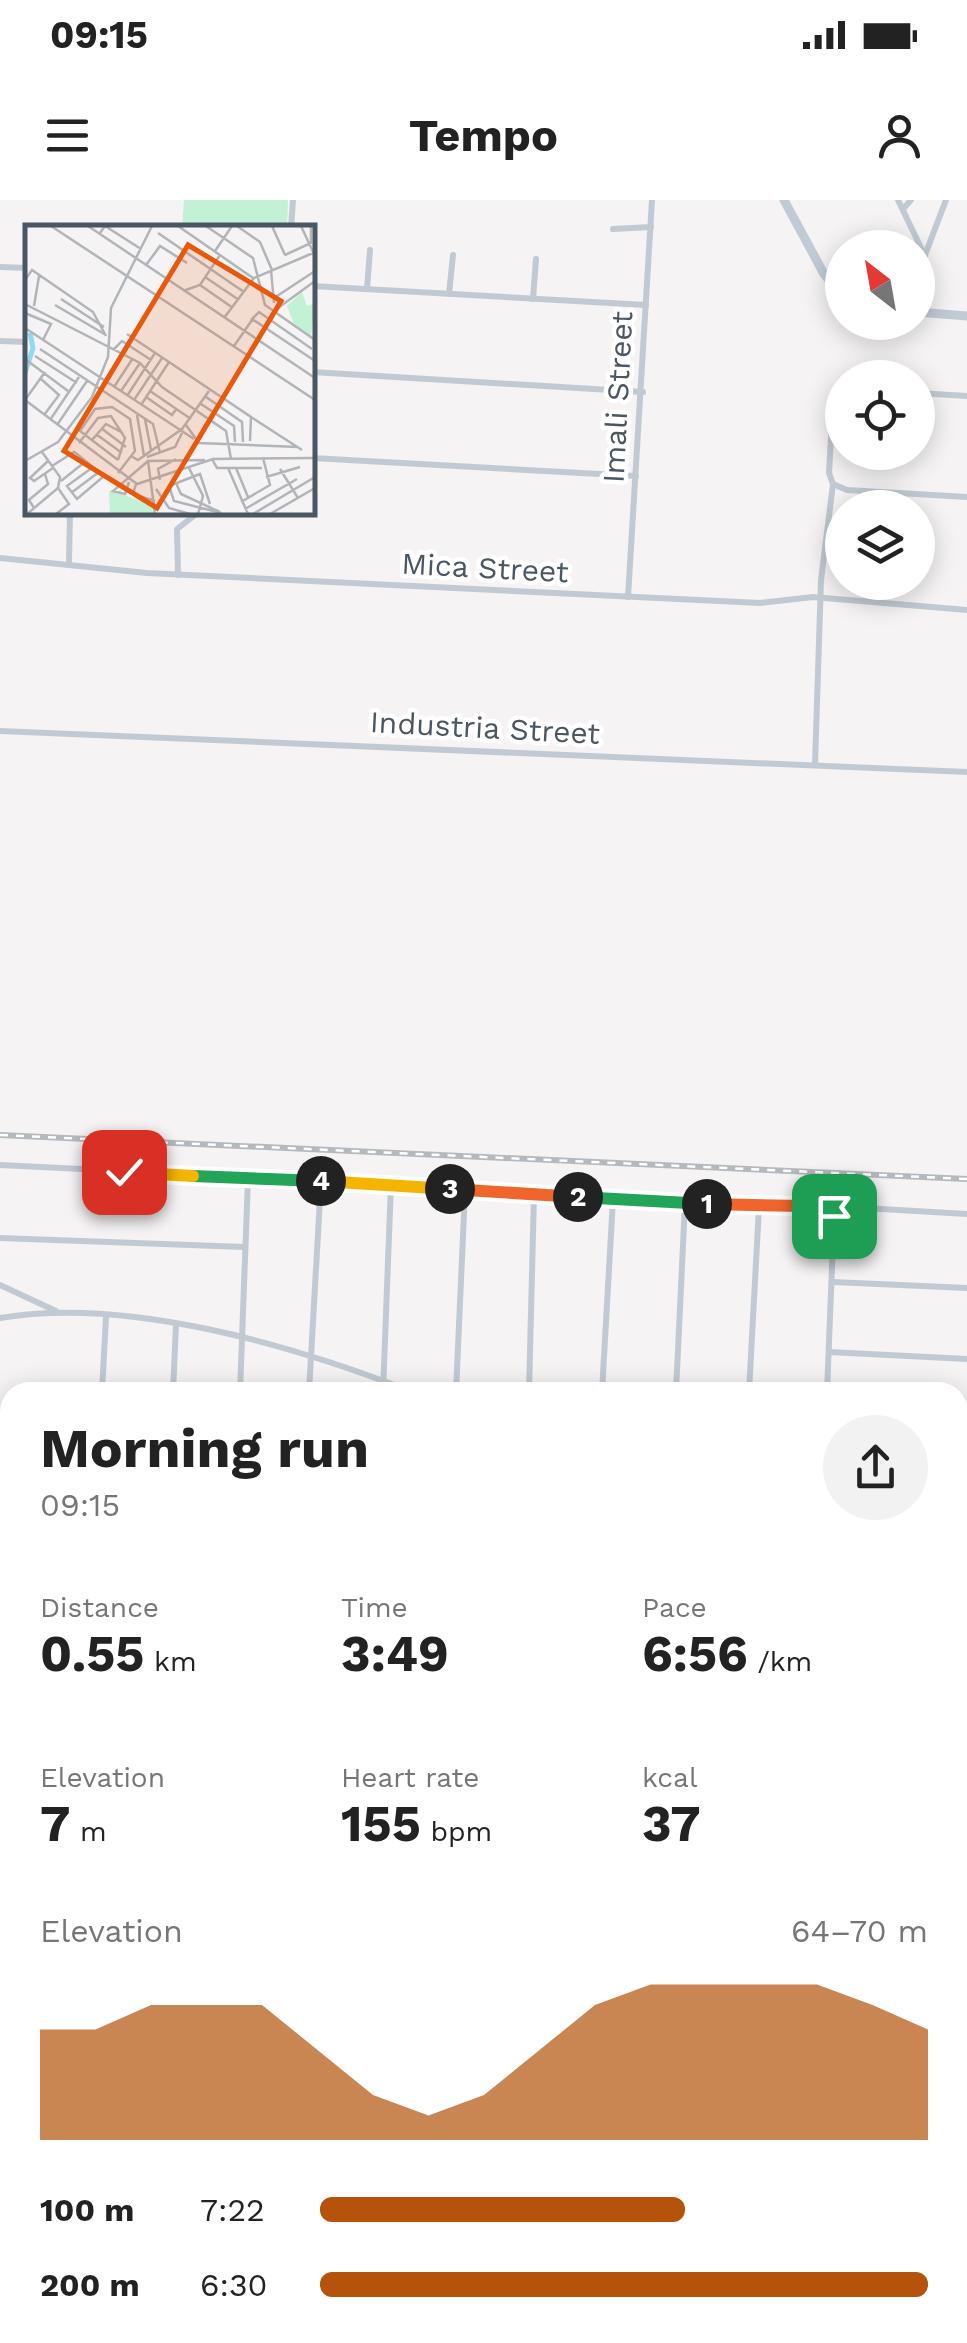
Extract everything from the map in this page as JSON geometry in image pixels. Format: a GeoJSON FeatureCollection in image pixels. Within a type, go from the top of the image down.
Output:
{"type":"FeatureCollection","features":[{"type":"Feature","properties":{"kind":"street"},"geometry":{"type":"LineString","coordinates":[[291,225],[292,200]]}},
{"type":"Feature","properties":{"kind":"street","name":"Imali Street"},"geometry":{"type":"LineString","coordinates":[[628,598],[652,200]]}},
{"type":"Feature","properties":{"kind":"street"},"geometry":{"type":"LineString","coordinates":[[784,200],[825,275]]}},
{"type":"Feature","properties":{"kind":"street"},"geometry":{"type":"LineString","coordinates":[[898,200],[912,230]]}},
{"type":"Feature","properties":{"kind":"street"},"geometry":{"type":"LineString","coordinates":[[902,210],[911,200]]}},
{"type":"Feature","properties":{"kind":"street"},"geometry":{"type":"LineString","coordinates":[[935,230],[946,200]]}},
{"type":"Feature","properties":{"kind":"street"},"geometry":{"type":"LineString","coordinates":[[612,228],[651,227]]}},
{"type":"Feature","properties":{"kind":"street"},"geometry":{"type":"LineString","coordinates":[[367,290],[370,250]]}},
{"type":"Feature","properties":{"kind":"street"},"geometry":{"type":"LineString","coordinates":[[450,294],[454,255]]}},
{"type":"Feature","properties":{"kind":"street"},"geometry":{"type":"LineString","coordinates":[[533,299],[536,260]]}},
{"type":"Feature","properties":{"kind":"street"},"geometry":{"type":"LineString","coordinates":[[0,267],[25,268]]}},
{"type":"Feature","properties":{"kind":"street"},"geometry":{"type":"LineString","coordinates":[[315,286],[646,305]]}},
{"type":"Feature","properties":{"kind":"street"},"geometry":{"type":"LineString","coordinates":[[935,313],[967,316]]}},
{"type":"Feature","properties":{"kind":"street"},"geometry":{"type":"LineString","coordinates":[[315,372],[642,392]]}},
{"type":"Feature","properties":{"kind":"street"},"geometry":{"type":"LineString","coordinates":[[935,394],[967,396]]}},
{"type":"Feature","properties":{"kind":"street"},"geometry":{"type":"LineString","coordinates":[[315,458],[636,476]]}},
{"type":"Feature","properties":{"kind":"street"},"geometry":{"type":"LineString","coordinates":[[814,765],[822,597],[833,484],[829,470]]}},
{"type":"Feature","properties":{"kind":"street"},"geometry":{"type":"LineString","coordinates":[[833,484],[847,490],[967,496]]}},
{"type":"Feature","properties":{"kind":"street"},"geometry":{"type":"LineString","coordinates":[[69,562],[70,515]]}},
{"type":"Feature","properties":{"kind":"street"},"geometry":{"type":"LineString","coordinates":[[178,575],[177,529],[195,515]]}},
{"type":"Feature","properties":{"kind":"street","name":"Mica Street"},"geometry":{"type":"LineString","coordinates":[[0,558],[178,575],[760,603],[822,597],[967,610]]}},
{"type":"Feature","properties":{"kind":"street","name":"Industria Street"},"geometry":{"type":"LineString","coordinates":[[0,731],[967,772]]}},
{"type":"Feature","properties":{"kind":"street"},"geometry":{"type":"LineString","coordinates":[[0,1166],[802,1206],[834,1216],[864,1208],[967,1214]]}},
{"type":"Feature","properties":{"kind":"street"},"geometry":{"type":"LineString","coordinates":[[240,1382],[248,1179]]}},
{"type":"Feature","properties":{"kind":"street"},"geometry":{"type":"LineString","coordinates":[[309,1382],[321,1181]]}},
{"type":"Feature","properties":{"kind":"street"},"geometry":{"type":"LineString","coordinates":[[0,1318],[57,1312],[176,1324],[242,1336],[383,1381],[391,1184]]}},
{"type":"Feature","properties":{"kind":"street"},"geometry":{"type":"LineString","coordinates":[[456,1382],[464,1191]]}},
{"type":"Feature","properties":{"kind":"street"},"geometry":{"type":"LineString","coordinates":[[529,1382],[534,1194]]}},
{"type":"Feature","properties":{"kind":"street"},"geometry":{"type":"LineString","coordinates":[[603,1382],[613,1199]]}},
{"type":"Feature","properties":{"kind":"street"},"geometry":{"type":"LineString","coordinates":[[677,1382],[686,1203]]}},
{"type":"Feature","properties":{"kind":"street"},"geometry":{"type":"LineString","coordinates":[[750,1382],[759,1206]]}},
{"type":"Feature","properties":{"kind":"street"},"geometry":{"type":"LineString","coordinates":[[828,1382],[834,1216]]}},
{"type":"Feature","properties":{"kind":"street"},"geometry":{"type":"LineString","coordinates":[[0,1238],[244,1247]]}},
{"type":"Feature","properties":{"kind":"street"},"geometry":{"type":"LineString","coordinates":[[832,1282],[967,1288]]}},
{"type":"Feature","properties":{"kind":"street"},"geometry":{"type":"LineString","coordinates":[[0,1285],[57,1312]]}},
{"type":"Feature","properties":{"kind":"street"},"geometry":{"type":"LineString","coordinates":[[103,1382],[106,1317]]}},
{"type":"Feature","properties":{"kind":"street"},"geometry":{"type":"LineString","coordinates":[[173,1382],[176,1324]]}},
{"type":"Feature","properties":{"kind":"street"},"geometry":{"type":"LineString","coordinates":[[830,1352],[967,1359]]}},
{"type":"Feature","properties":{"kind":"green space"},"geometry":{"type":"Polygon","coordinates":[[[184,200],[288,200],[287,225],[182,225],[184,200]]]}},
{"type":"Feature","properties":{"kind":"railway"},"geometry":{"type":"LineString","coordinates":[[0,1135],[967,1179]]}},
{"type":"Feature","properties":{"kind":"route"},"geometry":{"type":"LineString","coordinates":[[124,1172],[802,1206],[834,1216]]}}]}
